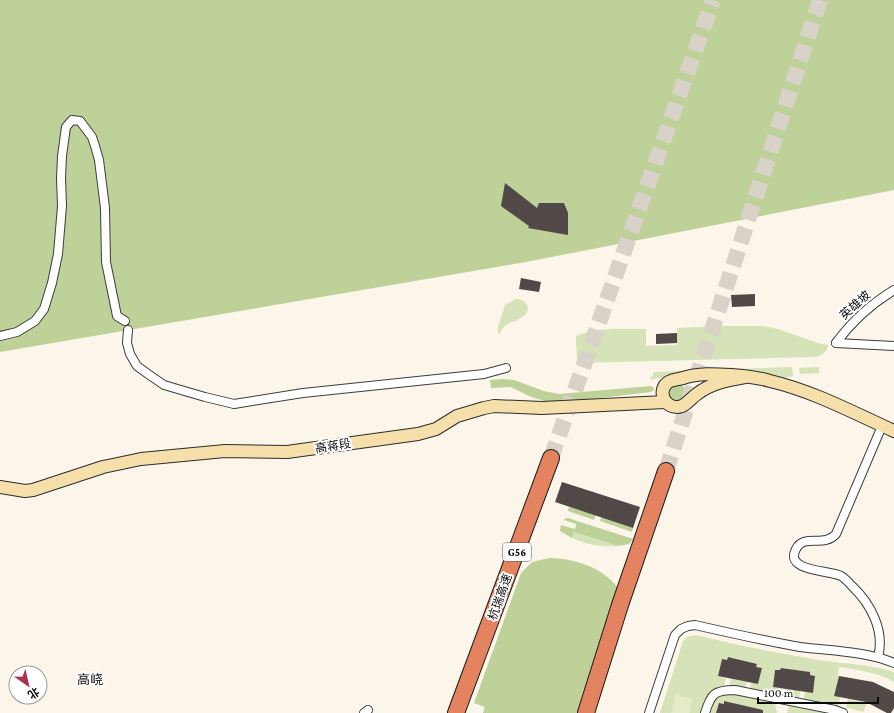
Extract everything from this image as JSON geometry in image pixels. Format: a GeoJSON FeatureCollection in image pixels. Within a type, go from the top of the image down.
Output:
{"type":"FeatureCollection","features":[{"type":"Feature","properties":{"kind":"highway","name":"杭瑞高速"},"geometry":{"type":"LineString","coordinates":[[456,713],[551,458]]}},
{"type":"Feature","properties":{"kind":"highway"},"geometry":{"type":"LineString","coordinates":[[586,713],[620,605],[666,471]]}},
{"type":"Feature","properties":{"kind":"main road"},"geometry":{"type":"LineString","coordinates":[[745,376],[711,385],[703,389],[686,404],[677,407],[668,405],[665,402],[662,393],[666,384],[692,375],[720,374],[745,376],[769,380],[795,388],[894,431]]}},
{"type":"Feature","properties":{"kind":"main road"},"geometry":{"type":"LineString","coordinates":[[678,379],[683,381],[689,387],[690,396],[688,401]]}},
{"type":"Feature","properties":{"kind":"main road","name":"高蒋段"},"geometry":{"type":"LineString","coordinates":[[0,488],[25,491],[33,490],[121,462],[161,456],[225,451],[287,452],[418,434],[436,429],[457,416],[494,406],[504,405],[542,408],[665,402]]}},
{"type":"Feature","properties":{"kind":"street"},"geometry":{"type":"LineString","coordinates":[[0,336],[17,332],[35,322],[44,309],[52,283],[58,254],[62,206],[61,178],[64,140],[66,127],[72,120],[80,121],[92,137],[96,146],[105,208],[106,262],[117,316],[125,321]]}},
{"type":"Feature","properties":{"kind":"street","name":"英雄坡"},"geometry":{"type":"LineString","coordinates":[[894,290],[864,312],[846,329],[836,343],[894,346]]}},
{"type":"Feature","properties":{"kind":"street"},"geometry":{"type":"LineString","coordinates":[[128,330],[127,343],[130,354],[138,366],[148,374],[164,385],[205,398],[234,404],[303,393],[484,374],[506,368]]}},
{"type":"Feature","properties":{"kind":"street"},"geometry":{"type":"LineString","coordinates":[[878,657],[880,650],[877,628],[873,613],[865,599],[841,576],[806,568],[796,561],[794,555],[798,545],[803,542],[825,541],[836,534],[882,426]]}},
{"type":"Feature","properties":{"kind":"street"},"geometry":{"type":"LineString","coordinates":[[649,713],[673,640],[681,629],[688,626],[695,625],[770,642],[800,647],[878,657],[894,663]]}},
{"type":"Feature","properties":{"kind":"street"},"geometry":{"type":"LineString","coordinates":[[705,713],[712,695],[725,690],[735,690],[835,710],[843,713]]}},
{"type":"Feature","properties":{"kind":"green space"},"geometry":{"type":"Polygon","coordinates":[[[0,0],[894,0],[894,190],[526,262],[0,352],[0,0]]]}},
{"type":"Feature","properties":{"kind":"green space"},"geometry":{"type":"Polygon","coordinates":[[[516,299],[523,300],[527,305],[527,313],[505,326],[498,334],[498,327],[505,305],[516,299]]]}},
{"type":"Feature","properties":{"kind":"green space"},"geometry":{"type":"Polygon","coordinates":[[[764,326],[828,345],[827,349],[821,355],[816,357],[577,363],[576,336],[584,333],[611,329],[646,329],[646,346],[677,345],[677,328],[764,326]]]}},
{"type":"Feature","properties":{"kind":"green space"},"geometry":{"type":"Polygon","coordinates":[[[792,367],[793,376],[784,378],[758,372],[670,376],[650,380],[654,372],[792,367]]]}},
{"type":"Feature","properties":{"kind":"green space"},"geometry":{"type":"Polygon","coordinates":[[[819,367],[819,373],[800,374],[799,368],[819,367]]]}},
{"type":"Feature","properties":{"kind":"green space"},"geometry":{"type":"Polygon","coordinates":[[[490,380],[514,380],[544,391],[559,394],[651,386],[654,390],[651,392],[567,402],[545,401],[531,397],[511,387],[491,388],[490,380]]]}},
{"type":"Feature","properties":{"kind":"green space"},"geometry":{"type":"Polygon","coordinates":[[[679,384],[685,388],[686,393],[684,398],[679,403],[669,399],[668,389],[670,386],[679,384]]]}},
{"type":"Feature","properties":{"kind":"green space"},"geometry":{"type":"Polygon","coordinates":[[[569,507],[596,515],[594,520],[568,511],[569,507]]]}},
{"type":"Feature","properties":{"kind":"green space"},"geometry":{"type":"Polygon","coordinates":[[[601,517],[633,528],[632,532],[600,521],[601,517]]]}},
{"type":"Feature","properties":{"kind":"green space"},"geometry":{"type":"Polygon","coordinates":[[[566,518],[633,539],[629,544],[618,546],[574,532],[572,538],[560,531],[561,525],[575,529],[576,524],[564,520],[566,518]]]}},
{"type":"Feature","properties":{"kind":"green space"},"geometry":{"type":"Polygon","coordinates":[[[574,532],[618,546],[600,546],[584,542],[572,538],[574,532]]]}},
{"type":"Feature","properties":{"kind":"green space"},"geometry":{"type":"Polygon","coordinates":[[[549,558],[558,558],[587,565],[604,574],[618,588],[581,713],[483,713],[485,707],[474,703],[521,573],[532,562],[549,558]]]}},
{"type":"Feature","properties":{"kind":"green space"},"geometry":{"type":"Polygon","coordinates":[[[696,635],[788,655],[885,669],[894,672],[894,682],[861,670],[839,667],[839,676],[834,696],[840,697],[838,708],[803,700],[805,692],[813,692],[815,676],[810,675],[810,672],[790,672],[791,669],[781,668],[780,670],[775,670],[773,687],[780,688],[779,696],[750,689],[751,683],[758,684],[762,668],[756,667],[757,664],[737,662],[738,659],[728,657],[727,660],[722,659],[718,676],[726,678],[724,687],[711,692],[701,713],[660,713],[683,641],[687,637],[696,635]]]}},
{"type":"Feature","properties":{"kind":"green space"},"geometry":{"type":"Polygon","coordinates":[[[731,679],[747,682],[745,688],[729,687],[731,679]]]}},
{"type":"Feature","properties":{"kind":"green space"},"geometry":{"type":"Polygon","coordinates":[[[785,689],[800,691],[799,700],[784,696],[785,689]]]}},
{"type":"Feature","properties":{"kind":"green space"},"geometry":{"type":"Polygon","coordinates":[[[734,693],[773,701],[777,713],[758,713],[734,707],[734,703],[725,701],[724,704],[719,703],[716,713],[708,713],[715,696],[734,693]]]}},
{"type":"Feature","properties":{"kind":"green space"},"geometry":{"type":"Polygon","coordinates":[[[676,694],[693,699],[689,713],[671,713],[676,694]]]}},
{"type":"Feature","properties":{"kind":"green space"},"geometry":{"type":"Polygon","coordinates":[[[848,699],[867,703],[863,712],[846,707],[848,699]]]}},
{"type":"Feature","properties":{"kind":"green space"},"geometry":{"type":"Polygon","coordinates":[[[790,705],[834,713],[787,713],[790,705]]]}},
{"type":"Feature","properties":{"kind":"building"},"geometry":{"type":"Polygon","coordinates":[[[505,183],[537,208],[539,203],[564,203],[568,213],[568,235],[528,228],[529,226],[501,206],[505,183]]]}},
{"type":"Feature","properties":{"kind":"building"},"geometry":{"type":"Polygon","coordinates":[[[521,278],[541,282],[539,292],[519,289],[521,278]]]}},
{"type":"Feature","properties":{"kind":"building"},"geometry":{"type":"Polygon","coordinates":[[[755,294],[755,306],[732,307],[731,295],[755,294]]]}},
{"type":"Feature","properties":{"kind":"building"},"geometry":{"type":"Polygon","coordinates":[[[677,333],[677,343],[656,344],[656,334],[677,333]]]}},
{"type":"Feature","properties":{"kind":"building"},"geometry":{"type":"Polygon","coordinates":[[[562,482],[640,507],[633,528],[555,502],[562,482]]]}},
{"type":"Feature","properties":{"kind":"building"},"geometry":{"type":"Polygon","coordinates":[[[728,657],[757,664],[756,667],[762,668],[758,684],[718,676],[722,659],[727,660],[728,657]]]}},
{"type":"Feature","properties":{"kind":"building"},"geometry":{"type":"Polygon","coordinates":[[[781,668],[810,672],[810,675],[815,676],[813,693],[773,687],[775,670],[780,670],[781,668]]]}},
{"type":"Feature","properties":{"kind":"building"},"geometry":{"type":"Polygon","coordinates":[[[839,676],[873,682],[894,692],[894,708],[891,713],[887,713],[866,702],[834,696],[839,676]]]}},
{"type":"Feature","properties":{"kind":"building"},"geometry":{"type":"Polygon","coordinates":[[[724,701],[763,710],[763,713],[716,713],[719,703],[724,704],[724,701]]]}},
{"type":"Feature","properties":{"kind":"tunnel"},"geometry":{"type":"LineString","coordinates":[[551,458],[713,0]]}},
{"type":"Feature","properties":{"kind":"tunnel"},"geometry":{"type":"LineString","coordinates":[[666,471],[820,0]]}},
{"type":"Feature","properties":{"kind":"district","name":"高峣"},"geometry":{"type":"Point","coordinates":[90,679]}}]}
